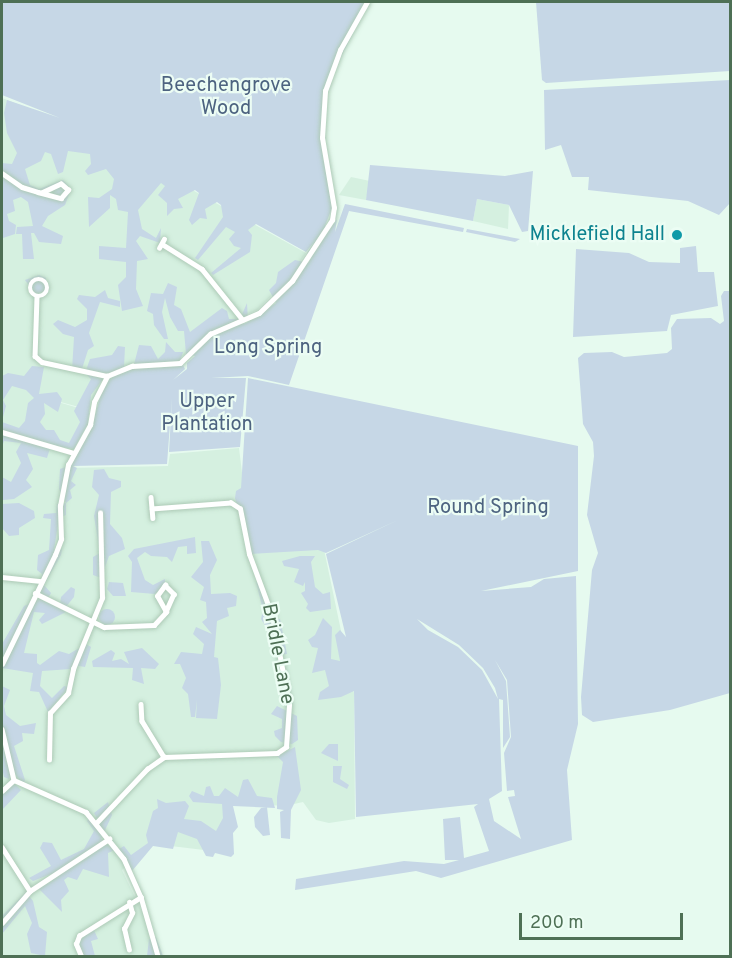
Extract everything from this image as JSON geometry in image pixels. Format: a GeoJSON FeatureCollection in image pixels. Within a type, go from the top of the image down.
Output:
{"type":"FeatureCollection","features":[{"type":"Feature","properties":{"kind":"street"},"geometry":{"type":"LineString","coordinates":[[37,297],[36,356],[42,362],[106,376],[132,366],[180,363],[210,334],[259,313],[292,281],[332,220],[334,208],[322,138],[325,91],[340,50],[367,2]]}},
{"type":"Feature","properties":{"kind":"street"},"geometry":{"type":"LineString","coordinates":[[2,173],[22,187],[42,193],[61,198],[68,190],[61,184],[42,193]]}},
{"type":"Feature","properties":{"kind":"street"},"geometry":{"type":"LineString","coordinates":[[162,244],[202,269],[243,320]]}},
{"type":"Feature","properties":{"kind":"street"},"geometry":{"type":"LineString","coordinates":[[2,664],[61,539],[60,506],[74,453],[90,425],[94,402],[106,376]]}},
{"type":"Feature","properties":{"kind":"street"},"geometry":{"type":"LineString","coordinates":[[2,432],[74,453]]}},
{"type":"Feature","properties":{"kind":"street"},"geometry":{"type":"LineString","coordinates":[[151,497],[153,518]]}},
{"type":"Feature","properties":{"kind":"street","name":"Bridle Lane"},"geometry":{"type":"LineString","coordinates":[[152,509],[231,503],[240,509],[249,554],[272,616],[289,705],[286,747],[277,753],[164,757]]}},
{"type":"Feature","properties":{"kind":"street"},"geometry":{"type":"LineString","coordinates":[[48,756],[50,713],[69,693],[74,669],[94,624],[103,583],[100,513]]}},
{"type":"Feature","properties":{"kind":"street"},"geometry":{"type":"LineString","coordinates":[[2,577],[41,581]]}},
{"type":"Feature","properties":{"kind":"street"},"geometry":{"type":"LineString","coordinates":[[34,593],[104,627],[154,625],[165,612],[174,594],[165,585],[157,596],[165,612]]}},
{"type":"Feature","properties":{"kind":"street"},"geometry":{"type":"LineString","coordinates":[[97,822],[164,757],[142,721],[141,704]]}},
{"type":"Feature","properties":{"kind":"street"},"geometry":{"type":"LineString","coordinates":[[2,729],[14,780]]}},
{"type":"Feature","properties":{"kind":"street"},"geometry":{"type":"LineString","coordinates":[[2,791],[14,780]]}},
{"type":"Feature","properties":{"kind":"street"},"geometry":{"type":"LineString","coordinates":[[14,780],[86,812],[97,822],[110,839],[141,897],[158,957]]}},
{"type":"Feature","properties":{"kind":"street"},"geometry":{"type":"LineString","coordinates":[[2,923],[30,891],[110,839]]}},
{"type":"Feature","properties":{"kind":"street"},"geometry":{"type":"LineString","coordinates":[[2,845],[30,891]]}},
{"type":"Feature","properties":{"kind":"street"},"geometry":{"type":"LineString","coordinates":[[81,957],[76,944],[79,936],[129,902],[141,897]]}},
{"type":"Feature","properties":{"kind":"street"},"geometry":{"type":"LineString","coordinates":[[129,902],[132,913],[124,929],[129,950]]}},
{"type":"Feature","properties":{"kind":"shaded area"},"geometry":{"type":"Polygon","coordinates":[[[2,98],[66,123],[136,159],[128,315],[138,160],[306,253],[288,279],[257,310],[224,324],[175,362],[115,368],[102,379],[90,410],[27,393],[89,411],[66,468],[168,466],[170,454],[239,448],[245,497],[241,509],[250,555],[321,535],[354,693],[355,819],[329,823],[316,820],[303,802],[285,806],[224,802],[229,853],[154,844],[122,870],[145,918],[155,956],[2,956],[2,98]]]}},
{"type":"Feature","properties":{"kind":"shaded area"},"geometry":{"type":"Polygon","coordinates":[[[351,177],[370,181],[366,200],[339,195],[351,177]]]}},
{"type":"Feature","properties":{"kind":"shaded area"},"geometry":{"type":"Polygon","coordinates":[[[477,199],[509,205],[508,229],[473,221],[477,199]]]}},
{"type":"Feature","properties":{"kind":"green space"},"geometry":{"type":"Polygon","coordinates":[[[2,2],[369,2],[323,92],[326,163],[332,208],[325,226],[330,229],[337,219],[335,232],[345,204],[464,228],[463,232],[349,211],[289,385],[248,376],[211,378],[246,378],[240,447],[169,452],[172,398],[167,464],[73,466],[77,468],[71,481],[76,485],[70,490],[72,498],[66,503],[59,489],[60,469],[71,465],[92,425],[104,384],[118,372],[133,368],[139,345],[151,346],[158,359],[165,352],[166,342],[175,352],[183,352],[179,364],[155,368],[183,365],[185,369],[173,380],[187,369],[187,363],[195,356],[186,354],[184,331],[178,331],[170,317],[165,298],[162,312],[168,339],[164,339],[154,325],[153,314],[147,311],[151,293],[163,294],[168,283],[177,287],[174,305],[181,309],[190,332],[222,308],[227,311],[229,319],[240,319],[247,303],[248,321],[233,326],[246,323],[276,303],[269,290],[276,283],[278,272],[295,260],[308,263],[311,258],[307,253],[315,241],[306,252],[256,224],[248,230],[252,235],[250,252],[213,275],[211,273],[241,248],[234,246],[229,239],[235,232],[226,227],[198,260],[195,258],[223,217],[221,205],[217,202],[205,209],[207,219],[200,218],[192,225],[189,220],[199,193],[195,190],[178,199],[183,208],[174,209],[167,216],[167,203],[158,195],[165,186],[161,183],[138,210],[142,229],[156,238],[161,228],[160,243],[140,236],[136,241],[148,259],[137,261],[136,289],[143,306],[122,311],[118,285],[126,277],[126,262],[99,259],[99,246],[126,248],[128,212],[118,210],[116,199],[110,195],[110,208],[89,227],[88,197],[99,198],[112,189],[114,179],[106,169],[88,175],[85,171],[91,164],[90,154],[68,151],[63,172],[58,174],[51,154],[45,152],[41,161],[25,169],[30,185],[39,189],[63,180],[71,189],[65,205],[48,216],[42,226],[63,236],[61,244],[39,242],[34,233],[31,233],[34,259],[23,259],[22,234],[16,234],[17,227],[33,226],[28,202],[21,197],[13,200],[15,211],[7,214],[9,221],[16,225],[15,234],[3,238],[2,251],[2,163],[12,164],[17,153],[7,133],[4,113],[7,100],[60,118],[2,95],[2,2]]]}},
{"type":"Feature","properties":{"kind":"green space"},"geometry":{"type":"Polygon","coordinates":[[[536,2],[730,2],[730,71],[546,83],[542,80],[536,2]]]}},
{"type":"Feature","properties":{"kind":"green space"},"geometry":{"type":"Polygon","coordinates":[[[730,80],[730,203],[719,215],[688,201],[588,190],[589,177],[572,177],[561,145],[545,150],[544,90],[730,80]]]}},
{"type":"Feature","properties":{"kind":"green space"},"geometry":{"type":"Polygon","coordinates":[[[370,165],[505,176],[533,171],[528,231],[522,232],[509,205],[477,199],[473,221],[366,200],[370,165]]]}},
{"type":"Feature","properties":{"kind":"green space"},"geometry":{"type":"Polygon","coordinates":[[[467,229],[520,239],[515,242],[466,232],[467,229]]]}},
{"type":"Feature","properties":{"kind":"green space"},"geometry":{"type":"Polygon","coordinates":[[[696,246],[698,272],[714,272],[718,306],[671,315],[667,331],[573,337],[576,249],[629,253],[649,262],[680,263],[680,248],[696,246]]]}},
{"type":"Feature","properties":{"kind":"green space"},"geometry":{"type":"Polygon","coordinates":[[[39,275],[46,278],[46,291],[35,294],[25,280],[39,275]]]}},
{"type":"Feature","properties":{"kind":"green space"},"geometry":{"type":"Polygon","coordinates":[[[105,290],[108,298],[120,301],[120,307],[100,302],[89,333],[94,346],[88,350],[81,372],[72,370],[74,337],[63,334],[53,324],[58,320],[75,327],[87,320],[87,309],[77,299],[79,295],[95,297],[105,290]]]}},
{"type":"Feature","properties":{"kind":"green space"},"geometry":{"type":"Polygon","coordinates":[[[724,291],[730,291],[730,693],[670,710],[593,722],[582,715],[581,697],[592,570],[598,553],[587,515],[594,456],[593,442],[583,424],[578,358],[584,353],[612,352],[624,357],[667,353],[672,349],[671,328],[677,319],[711,318],[720,324],[724,321],[721,296],[724,291]]]}},
{"type":"Feature","properties":{"kind":"green space"},"geometry":{"type":"Polygon","coordinates":[[[118,346],[125,347],[124,367],[103,379],[91,395],[88,424],[74,449],[51,445],[47,458],[27,453],[33,469],[26,480],[32,487],[14,499],[3,500],[2,477],[11,482],[21,463],[16,452],[21,443],[4,441],[2,447],[2,422],[19,428],[25,421],[28,403],[34,398],[26,390],[12,386],[3,400],[6,406],[2,421],[2,376],[8,373],[24,376],[32,366],[44,367],[39,394],[57,392],[62,399],[58,412],[44,403],[45,414],[40,422],[46,430],[54,430],[60,440],[69,443],[80,422],[74,411],[91,379],[85,373],[90,359],[112,355],[118,346]]]}},
{"type":"Feature","properties":{"kind":"green space","name":"Round Spring"},"geometry":{"type":"Polygon","coordinates":[[[248,378],[578,446],[578,571],[481,591],[531,587],[544,579],[576,576],[578,724],[567,770],[572,840],[441,878],[416,871],[295,890],[296,879],[404,861],[444,864],[459,860],[445,860],[443,819],[460,817],[464,858],[489,851],[474,807],[478,804],[356,817],[354,691],[341,697],[318,700],[320,692],[329,686],[325,670],[312,673],[318,648],[312,647],[308,640],[315,635],[323,618],[332,627],[331,659],[340,661],[335,635],[340,630],[346,637],[326,554],[398,520],[326,553],[318,550],[251,554],[242,530],[243,515],[239,513],[235,498],[236,491],[241,488],[248,378]],[[417,619],[428,630],[458,647],[482,670],[498,699],[495,688],[483,668],[459,645],[417,619]],[[495,660],[506,681],[510,737],[503,748],[503,700],[499,699],[502,791],[489,799],[494,821],[521,839],[508,797],[515,796],[514,790],[507,791],[504,753],[511,737],[507,680],[495,660]]]}},
{"type":"Feature","properties":{"kind":"green space"},"geometry":{"type":"Polygon","coordinates":[[[104,469],[109,478],[121,481],[121,487],[111,492],[110,524],[122,538],[125,549],[109,556],[101,578],[93,575],[93,557],[100,553],[94,516],[99,495],[92,487],[94,470],[104,469]]]}},
{"type":"Feature","properties":{"kind":"green space"},"geometry":{"type":"Polygon","coordinates":[[[19,503],[34,511],[35,518],[19,528],[19,535],[9,536],[2,528],[2,504],[19,503]]]}},
{"type":"Feature","properties":{"kind":"green space"},"geometry":{"type":"Polygon","coordinates":[[[66,503],[66,515],[59,518],[54,550],[62,549],[61,555],[44,585],[51,593],[48,598],[40,594],[42,574],[37,570],[38,555],[49,550],[51,519],[43,518],[44,514],[56,513],[57,504],[66,503]]]}},
{"type":"Feature","properties":{"kind":"green space"},"geometry":{"type":"Polygon","coordinates":[[[195,537],[196,553],[187,554],[187,546],[178,547],[172,562],[167,557],[151,556],[145,552],[137,558],[145,580],[153,585],[165,579],[165,584],[155,594],[131,592],[132,562],[128,556],[134,549],[195,537]]]}},
{"type":"Feature","properties":{"kind":"green space"},"geometry":{"type":"Polygon","coordinates":[[[201,541],[209,541],[217,560],[210,575],[211,594],[230,593],[237,596],[236,606],[227,608],[229,616],[217,621],[214,657],[218,658],[221,685],[217,719],[196,718],[197,700],[195,717],[191,717],[188,694],[182,688],[186,678],[180,664],[174,664],[181,652],[202,654],[204,644],[193,634],[196,627],[212,634],[202,622],[207,618],[206,602],[200,600],[204,587],[191,577],[203,562],[201,541]]]}},
{"type":"Feature","properties":{"kind":"green space"},"geometry":{"type":"Polygon","coordinates":[[[300,556],[315,556],[311,562],[315,587],[323,594],[330,592],[331,609],[310,612],[306,608],[308,604],[301,593],[305,591],[305,582],[303,586],[294,582],[299,569],[284,566],[282,561],[300,556]]]}},
{"type":"Feature","properties":{"kind":"green space"},"geometry":{"type":"Polygon","coordinates":[[[109,582],[123,583],[126,596],[113,596],[107,589],[109,582]]]}},
{"type":"Feature","properties":{"kind":"green space"},"geometry":{"type":"Polygon","coordinates":[[[256,582],[263,587],[271,619],[280,619],[287,654],[276,656],[271,650],[273,638],[261,619],[263,610],[256,582]]]}},
{"type":"Feature","properties":{"kind":"green space"},"geometry":{"type":"Polygon","coordinates":[[[71,587],[75,589],[74,597],[65,608],[60,605],[61,597],[71,587]]]}},
{"type":"Feature","properties":{"kind":"green space"},"geometry":{"type":"Polygon","coordinates":[[[40,599],[66,612],[42,624],[39,620],[45,613],[34,612],[24,653],[37,654],[37,663],[40,665],[59,651],[69,654],[86,644],[91,647],[85,667],[73,665],[71,669],[42,671],[40,686],[52,698],[64,686],[69,687],[48,712],[39,692],[30,691],[33,673],[2,668],[2,644],[24,606],[40,599]]]}},
{"type":"Feature","properties":{"kind":"green space"},"geometry":{"type":"Polygon","coordinates":[[[107,609],[113,611],[115,617],[113,623],[107,625],[101,623],[99,617],[101,611],[107,609]]]}},
{"type":"Feature","properties":{"kind":"green space"},"geometry":{"type":"Polygon","coordinates":[[[142,648],[159,664],[155,669],[141,668],[144,684],[132,680],[133,668],[93,667],[92,661],[111,650],[115,653],[112,661],[121,659],[129,664],[124,652],[142,648]]]}},
{"type":"Feature","properties":{"kind":"green space"},"geometry":{"type":"Polygon","coordinates":[[[2,686],[10,690],[4,706],[6,715],[20,726],[36,723],[34,734],[22,733],[23,741],[14,746],[25,780],[23,785],[12,770],[9,779],[4,777],[2,768],[2,744],[8,757],[2,726],[2,686]]]}},
{"type":"Feature","properties":{"kind":"green space"},"geometry":{"type":"Polygon","coordinates":[[[277,706],[297,716],[298,740],[292,744],[281,742],[275,736],[274,731],[282,728],[282,719],[271,714],[277,706]]]}},
{"type":"Feature","properties":{"kind":"green space"},"geometry":{"type":"Polygon","coordinates":[[[329,744],[338,744],[338,761],[321,753],[329,744]]]}},
{"type":"Feature","properties":{"kind":"green space"},"geometry":{"type":"Polygon","coordinates":[[[295,747],[301,790],[291,810],[290,839],[281,838],[280,812],[284,810],[277,809],[277,797],[283,762],[277,756],[295,747]]]}},
{"type":"Feature","properties":{"kind":"green space"},"geometry":{"type":"Polygon","coordinates":[[[333,766],[342,766],[340,779],[349,785],[347,789],[333,782],[333,766]]]}},
{"type":"Feature","properties":{"kind":"green space"},"geometry":{"type":"Polygon","coordinates":[[[248,779],[257,796],[272,798],[275,808],[233,806],[238,827],[233,833],[234,854],[231,857],[215,853],[213,857],[206,856],[197,839],[178,832],[173,849],[153,846],[132,871],[126,869],[116,851],[124,846],[131,855],[148,843],[146,835],[153,811],[158,808],[157,799],[166,803],[185,801],[189,806],[184,819],[201,821],[216,831],[223,818],[222,804],[193,802],[189,796],[192,791],[204,796],[206,787],[210,786],[214,796],[219,796],[225,788],[238,797],[243,780],[248,779]]]}},
{"type":"Feature","properties":{"kind":"green space"},"geometry":{"type":"Polygon","coordinates":[[[14,783],[21,790],[2,810],[2,794],[14,783]]]}},
{"type":"Feature","properties":{"kind":"green space"},"geometry":{"type":"Polygon","coordinates":[[[108,802],[112,815],[101,839],[115,850],[108,853],[109,877],[83,869],[77,880],[68,877],[64,880],[69,891],[61,900],[62,912],[38,888],[52,881],[51,874],[33,881],[29,878],[51,866],[40,848],[43,842],[52,843],[61,860],[84,849],[94,831],[87,821],[89,818],[99,822],[94,813],[108,802]]]}},
{"type":"Feature","properties":{"kind":"green space"},"geometry":{"type":"Polygon","coordinates":[[[267,807],[270,835],[263,836],[255,827],[254,817],[261,808],[267,807]]]}},
{"type":"Feature","properties":{"kind":"green space"},"geometry":{"type":"Polygon","coordinates":[[[26,892],[33,901],[39,927],[47,932],[45,956],[31,953],[27,934],[32,923],[25,906],[2,934],[2,916],[26,892]]]}},
{"type":"Feature","properties":{"kind":"green space"},"geometry":{"type":"Polygon","coordinates":[[[93,928],[98,939],[91,941],[95,956],[83,956],[78,942],[93,928]]]}},
{"type":"Feature","properties":{"kind":"green space"},"geometry":{"type":"Polygon","coordinates":[[[156,937],[163,956],[147,956],[149,939],[156,937]]]}},
{"type":"Feature","properties":{"kind":"place","name":"Micklefield Hall"},"geometry":{"type":"Point","coordinates":[677,235]}},
{"type":"Feature","properties":{"kind":"park label","name":"Beechengrove Wood"},"geometry":{"type":"Point","coordinates":[226,98]}},
{"type":"Feature","properties":{"kind":"park label","name":"Long Spring"},"geometry":{"type":"Point","coordinates":[268,348]}},
{"type":"Feature","properties":{"kind":"park label","name":"Upper Plantation"},"geometry":{"type":"Point","coordinates":[207,414]}}]}
